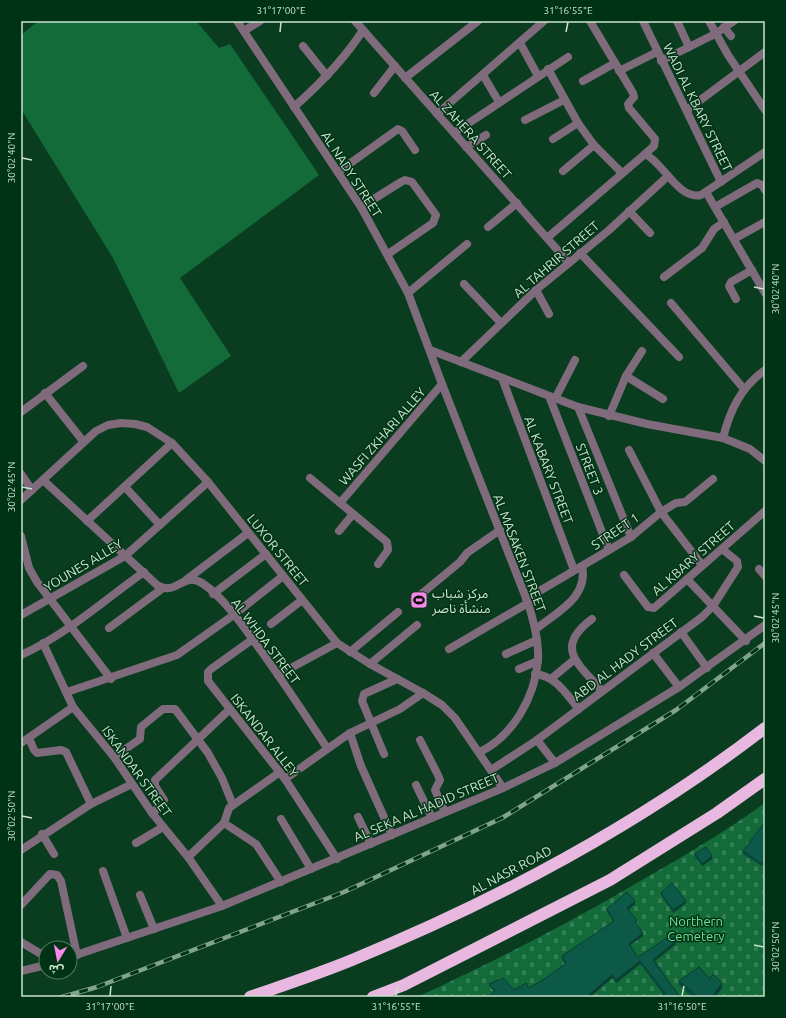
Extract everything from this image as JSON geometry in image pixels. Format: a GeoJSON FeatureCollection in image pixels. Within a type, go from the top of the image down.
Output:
{"type":"FeatureCollection","features":[{"type":"Feature","properties":{"kind":"highway","name":"AL NASR ROAD"},"geometry":{"type":"LineString","coordinates":[[250,997],[271,993],[350,961],[489,899],[621,826],[666,798],[765,728]]}},
{"type":"Feature","properties":{"kind":"highway"},"geometry":{"type":"LineString","coordinates":[[373,997],[411,981],[610,880],[717,813],[765,779]]}},
{"type":"Feature","properties":{"kind":"street","name":"AL NADY STREET"},"geometry":{"type":"LineString","coordinates":[[237,21],[338,172],[388,254],[408,293],[430,350]]}},
{"type":"Feature","properties":{"kind":"street"},"geometry":{"type":"LineString","coordinates":[[244,31],[260,21]]}},
{"type":"Feature","properties":{"kind":"street","name":"AL ZAHERA STREET"},"geometry":{"type":"LineString","coordinates":[[354,21],[569,263]]}},
{"type":"Feature","properties":{"kind":"street"},"geometry":{"type":"LineString","coordinates":[[405,78],[478,21]]}},
{"type":"Feature","properties":{"kind":"street"},"geometry":{"type":"LineString","coordinates":[[437,114],[544,21]]}},
{"type":"Feature","properties":{"kind":"street"},"geometry":{"type":"LineString","coordinates":[[547,238],[654,146],[656,141],[629,108],[628,104],[634,97],[633,93],[590,21]]}},
{"type":"Feature","properties":{"kind":"street","name":"WADI AL KBARY STREET"},"geometry":{"type":"LineString","coordinates":[[643,21],[721,182]]}},
{"type":"Feature","properties":{"kind":"street"},"geometry":{"type":"LineString","coordinates":[[677,21],[689,47]]}},
{"type":"Feature","properties":{"kind":"street"},"geometry":{"type":"LineString","coordinates":[[709,21],[715,34],[765,110]]}},
{"type":"Feature","properties":{"kind":"street"},"geometry":{"type":"LineString","coordinates":[[662,61],[715,34],[734,21]]}},
{"type":"Feature","properties":{"kind":"street"},"geometry":{"type":"LineString","coordinates":[[724,27],[731,36]]}},
{"type":"Feature","properties":{"kind":"street"},"geometry":{"type":"LineString","coordinates":[[294,107],[327,76],[351,48],[363,30]]}},
{"type":"Feature","properties":{"kind":"street"},"geometry":{"type":"LineString","coordinates":[[520,43],[538,76]]}},
{"type":"Feature","properties":{"kind":"street"},"geometry":{"type":"LineString","coordinates":[[303,46],[327,76]]}},
{"type":"Feature","properties":{"kind":"street"},"geometry":{"type":"LineString","coordinates":[[583,81],[657,52]]}},
{"type":"Feature","properties":{"kind":"street"},"geometry":{"type":"LineString","coordinates":[[687,110],[765,52]]}},
{"type":"Feature","properties":{"kind":"street"},"geometry":{"type":"LineString","coordinates":[[454,133],[568,57]]}},
{"type":"Feature","properties":{"kind":"street"},"geometry":{"type":"LineString","coordinates":[[374,92],[395,66]]}},
{"type":"Feature","properties":{"kind":"street"},"geometry":{"type":"LineString","coordinates":[[548,70],[578,123],[594,145],[622,174]]}},
{"type":"Feature","properties":{"kind":"street"},"geometry":{"type":"LineString","coordinates":[[483,75],[499,102]]}},
{"type":"Feature","properties":{"kind":"street"},"geometry":{"type":"LineString","coordinates":[[526,120],[564,100]]}},
{"type":"Feature","properties":{"kind":"street"},"geometry":{"type":"LineString","coordinates":[[553,139],[578,123]]}},
{"type":"Feature","properties":{"kind":"street"},"geometry":{"type":"LineString","coordinates":[[338,172],[398,129],[402,131],[415,150]]}},
{"type":"Feature","properties":{"kind":"street"},"geometry":{"type":"LineString","coordinates":[[466,147],[486,135]]}},
{"type":"Feature","properties":{"kind":"street"},"geometry":{"type":"LineString","coordinates":[[563,171],[594,145]]}},
{"type":"Feature","properties":{"kind":"street"},"geometry":{"type":"LineString","coordinates":[[645,154],[690,195],[701,195],[765,152]]}},
{"type":"Feature","properties":{"kind":"street","name":"AL TAHRIR STREET"},"geometry":{"type":"LineString","coordinates":[[461,362],[536,290],[629,212],[668,176]]}},
{"type":"Feature","properties":{"kind":"street"},"geometry":{"type":"LineString","coordinates":[[360,207],[402,182],[409,180],[436,215],[433,223],[388,254]]}},
{"type":"Feature","properties":{"kind":"street"},"geometry":{"type":"LineString","coordinates":[[715,207],[757,183],[762,185],[765,190]]}},
{"type":"Feature","properties":{"kind":"street"},"geometry":{"type":"LineString","coordinates":[[706,192],[765,293]]}},
{"type":"Feature","properties":{"kind":"street"},"geometry":{"type":"LineString","coordinates":[[488,227],[517,204]]}},
{"type":"Feature","properties":{"kind":"street"},"geometry":{"type":"LineString","coordinates":[[629,212],[650,233]]}},
{"type":"Feature","properties":{"kind":"street"},"geometry":{"type":"LineString","coordinates":[[664,277],[702,248],[714,229],[724,222]]}},
{"type":"Feature","properties":{"kind":"street"},"geometry":{"type":"LineString","coordinates":[[734,239],[765,222]]}},
{"type":"Feature","properties":{"kind":"street"},"geometry":{"type":"LineString","coordinates":[[408,293],[467,244]]}},
{"type":"Feature","properties":{"kind":"street"},"geometry":{"type":"LineString","coordinates":[[580,253],[679,357]]}},
{"type":"Feature","properties":{"kind":"street"},"geometry":{"type":"LineString","coordinates":[[736,299],[729,286],[731,282],[752,270]]}},
{"type":"Feature","properties":{"kind":"street"},"geometry":{"type":"LineString","coordinates":[[464,284],[501,323]]}},
{"type":"Feature","properties":{"kind":"street"},"geometry":{"type":"LineString","coordinates":[[536,290],[549,314]]}},
{"type":"Feature","properties":{"kind":"street"},"geometry":{"type":"LineString","coordinates":[[671,303],[744,389]]}},
{"type":"Feature","properties":{"kind":"street"},"geometry":{"type":"LineString","coordinates":[[430,350],[578,407],[609,416],[723,438],[750,449],[765,461]]}},
{"type":"Feature","properties":{"kind":"street","name":"AL MASAKEN STREET"},"geometry":{"type":"LineString","coordinates":[[430,350],[527,601],[536,629],[538,661],[529,696],[518,717],[504,736],[493,746],[480,752]]}},
{"type":"Feature","properties":{"kind":"street"},"geometry":{"type":"LineString","coordinates":[[609,416],[626,376],[642,352]]}},
{"type":"Feature","properties":{"kind":"street"},"geometry":{"type":"LineString","coordinates":[[552,397],[575,360]]}},
{"type":"Feature","properties":{"kind":"street"},"geometry":{"type":"LineString","coordinates":[[21,412],[83,366]]}},
{"type":"Feature","properties":{"kind":"street"},"geometry":{"type":"LineString","coordinates":[[723,438],[732,409],[744,389],[765,370]]}},
{"type":"Feature","properties":{"kind":"street"},"geometry":{"type":"LineString","coordinates":[[626,376],[663,399]]}},
{"type":"Feature","properties":{"kind":"street","name":"AL KABARY STREET"},"geometry":{"type":"LineString","coordinates":[[502,378],[574,570]]}},
{"type":"Feature","properties":{"kind":"street","name":"WASFI ZKHARI ALLEY"},"geometry":{"type":"LineString","coordinates":[[340,503],[442,384]]}},
{"type":"Feature","properties":{"kind":"street"},"geometry":{"type":"LineString","coordinates":[[45,394],[83,441]]}},
{"type":"Feature","properties":{"kind":"street","name":"STREET 3"},"geometry":{"type":"LineString","coordinates":[[552,397],[609,550]]}},
{"type":"Feature","properties":{"kind":"street"},"geometry":{"type":"LineString","coordinates":[[578,407],[631,537]]}},
{"type":"Feature","properties":{"kind":"street","name":"LUXOR STREET"},"geometry":{"type":"LineString","coordinates":[[21,500],[83,441],[96,431],[108,425],[121,423],[148,427],[172,443],[208,482],[337,643],[370,664],[423,693],[442,706],[455,718],[480,752],[503,788]]}},
{"type":"Feature","properties":{"kind":"street"},"geometry":{"type":"LineString","coordinates":[[88,521],[172,443]]}},
{"type":"Feature","properties":{"kind":"street"},"geometry":{"type":"LineString","coordinates":[[629,450],[661,512],[702,565]]}},
{"type":"Feature","properties":{"kind":"street"},"geometry":{"type":"LineString","coordinates":[[21,474],[32,490]]}},
{"type":"Feature","properties":{"kind":"street"},"geometry":{"type":"LineString","coordinates":[[310,478],[388,544],[388,550],[378,564]]}},
{"type":"Feature","properties":{"kind":"street","name":"STREET 1"},"geometry":{"type":"LineString","coordinates":[[449,649],[574,570],[631,537],[661,512],[676,503],[685,502],[713,479]]}},
{"type":"Feature","properties":{"kind":"street"},"geometry":{"type":"LineString","coordinates":[[43,480],[125,556],[163,588],[169,589],[176,587],[248,533]]}},
{"type":"Feature","properties":{"kind":"street","name":"YOUNES ALLEY"},"geometry":{"type":"LineString","coordinates":[[21,615],[125,556],[208,482]]}},
{"type":"Feature","properties":{"kind":"street"},"geometry":{"type":"LineString","coordinates":[[124,487],[160,525]]}},
{"type":"Feature","properties":{"kind":"street","name":"AL KBARY STREET"},"geometry":{"type":"LineString","coordinates":[[624,575],[651,608],[656,606],[765,511]]}},
{"type":"Feature","properties":{"kind":"street"},"geometry":{"type":"LineString","coordinates":[[339,531],[353,514]]}},
{"type":"Feature","properties":{"kind":"street"},"geometry":{"type":"LineString","coordinates":[[414,600],[460,562],[467,553],[500,530]]}},
{"type":"Feature","properties":{"kind":"street"},"geometry":{"type":"LineString","coordinates":[[21,536],[29,568],[70,626],[111,678]]}},
{"type":"Feature","properties":{"kind":"street","name":"ABD AL HADY STREET"},"geometry":{"type":"LineString","coordinates":[[491,770],[537,740],[702,617],[713,606],[738,567],[737,561],[722,549]]}},
{"type":"Feature","properties":{"kind":"street"},"geometry":{"type":"LineString","coordinates":[[213,594],[266,554]]}},
{"type":"Feature","properties":{"kind":"street"},"geometry":{"type":"LineString","coordinates":[[536,629],[577,596],[584,579],[582,566]]}},
{"type":"Feature","properties":{"kind":"street"},"geometry":{"type":"LineString","coordinates":[[759,569],[765,576]]}},
{"type":"Feature","properties":{"kind":"street"},"geometry":{"type":"LineString","coordinates":[[21,655],[44,643],[70,626],[144,572]]}},
{"type":"Feature","properties":{"kind":"street"},"geometry":{"type":"LineString","coordinates":[[66,692],[177,655],[235,614],[283,576]]}},
{"type":"Feature","properties":{"kind":"street"},"geometry":{"type":"LineString","coordinates":[[688,579],[746,641]]}},
{"type":"Feature","properties":{"kind":"street","name":"AL WHDA STREET"},"geometry":{"type":"LineString","coordinates":[[185,580],[198,581],[235,614],[327,748]]}},
{"type":"Feature","properties":{"kind":"street"},"geometry":{"type":"LineString","coordinates":[[109,628],[163,588]]}},
{"type":"Feature","properties":{"kind":"street"},"geometry":{"type":"LineString","coordinates":[[271,624],[302,600]]}},
{"type":"Feature","properties":{"kind":"street"},"geometry":{"type":"LineString","coordinates":[[350,652],[398,612]]}},
{"type":"Feature","properties":{"kind":"street"},"geometry":{"type":"LineString","coordinates":[[592,619],[583,625],[573,638],[571,650],[575,658],[602,691]]}},
{"type":"Feature","properties":{"kind":"street"},"geometry":{"type":"LineString","coordinates":[[370,664],[417,625]]}},
{"type":"Feature","properties":{"kind":"street","name":"AL SEKA AL HADID STREET"},"geometry":{"type":"LineString","coordinates":[[78,954],[222,906],[392,836],[503,788],[555,763],[679,687],[746,641],[765,625]]}},
{"type":"Feature","properties":{"kind":"street"},"geometry":{"type":"LineString","coordinates":[[681,632],[707,668]]}},
{"type":"Feature","properties":{"kind":"street","name":"ISKANDAR ALLEY"},"geometry":{"type":"LineString","coordinates":[[253,639],[208,672],[208,681],[283,776],[336,859]]}},
{"type":"Feature","properties":{"kind":"street"},"geometry":{"type":"LineString","coordinates":[[506,654],[537,640]]}},
{"type":"Feature","properties":{"kind":"street","name":"ISKANDAR STREET"},"geometry":{"type":"LineString","coordinates":[[44,643],[73,706],[114,757],[152,813],[188,858],[222,906]]}},
{"type":"Feature","properties":{"kind":"street"},"geometry":{"type":"LineString","coordinates":[[278,675],[337,643]]}},
{"type":"Feature","properties":{"kind":"street"},"geometry":{"type":"LineString","coordinates":[[653,653],[679,687]]}},
{"type":"Feature","properties":{"kind":"street"},"geometry":{"type":"LineString","coordinates":[[552,678],[575,658]]}},
{"type":"Feature","properties":{"kind":"street"},"geometry":{"type":"LineString","coordinates":[[518,669],[538,661]]}},
{"type":"Feature","properties":{"kind":"street"},"geometry":{"type":"LineString","coordinates":[[535,674],[552,678],[578,709]]}},
{"type":"Feature","properties":{"kind":"street"},"geometry":{"type":"LineString","coordinates":[[384,754],[363,705],[362,698],[364,694],[397,679]]}},
{"type":"Feature","properties":{"kind":"street"},"geometry":{"type":"LineString","coordinates":[[188,858],[224,823],[227,811],[233,805],[283,776],[350,733],[400,709],[423,693]]}},
{"type":"Feature","properties":{"kind":"street"},"geometry":{"type":"LineString","coordinates":[[21,743],[73,706]]}},
{"type":"Feature","properties":{"kind":"street"},"geometry":{"type":"LineString","coordinates":[[114,757],[140,739],[141,727],[163,709],[171,708],[178,712],[198,740],[222,778],[233,805]]}},
{"type":"Feature","properties":{"kind":"street"},"geometry":{"type":"LineString","coordinates":[[152,813],[161,806],[164,800],[155,786],[155,780],[230,709]]}},
{"type":"Feature","properties":{"kind":"street"},"geometry":{"type":"LineString","coordinates":[[350,733],[361,766],[392,836]]}},
{"type":"Feature","properties":{"kind":"street"},"geometry":{"type":"LineString","coordinates":[[29,738],[37,754],[61,750],[66,752],[90,804]]}},
{"type":"Feature","properties":{"kind":"street"},"geometry":{"type":"LineString","coordinates":[[420,740],[440,780],[435,790],[445,812]]}},
{"type":"Feature","properties":{"kind":"street"},"geometry":{"type":"LineString","coordinates":[[537,740],[555,763]]}},
{"type":"Feature","properties":{"kind":"street"},"geometry":{"type":"LineString","coordinates":[[21,850],[42,834],[90,804],[132,784]]}},
{"type":"Feature","properties":{"kind":"street"},"geometry":{"type":"LineString","coordinates":[[416,785],[432,818]]}},
{"type":"Feature","properties":{"kind":"street"},"geometry":{"type":"LineString","coordinates":[[358,817],[371,844]]}},
{"type":"Feature","properties":{"kind":"street"},"geometry":{"type":"LineString","coordinates":[[281,819],[311,870]]}},
{"type":"Feature","properties":{"kind":"street"},"geometry":{"type":"LineString","coordinates":[[224,823],[256,844],[281,882]]}},
{"type":"Feature","properties":{"kind":"street"},"geometry":{"type":"LineString","coordinates":[[136,843],[163,827]]}},
{"type":"Feature","properties":{"kind":"street"},"geometry":{"type":"LineString","coordinates":[[42,834],[54,854]]}},
{"type":"Feature","properties":{"kind":"street"},"geometry":{"type":"LineString","coordinates":[[103,871],[127,938]]}},
{"type":"Feature","properties":{"kind":"street"},"geometry":{"type":"LineString","coordinates":[[21,905],[44,878],[50,874],[56,875],[61,881],[70,940]]}},
{"type":"Feature","properties":{"kind":"street"},"geometry":{"type":"LineString","coordinates":[[140,895],[154,929]]}},
{"type":"Feature","properties":{"kind":"street"},"geometry":{"type":"LineString","coordinates":[[21,942],[38,952]]}},
{"type":"Feature","properties":{"kind":"street"},"geometry":{"type":"LineString","coordinates":[[21,971],[38,967]]}},
{"type":"Feature","properties":{"kind":"green space"},"geometry":{"type":"Polygon","coordinates":[[[38,21],[196,21],[219,48],[230,44],[319,175],[180,278],[231,356],[179,393],[113,258],[21,109],[21,35],[38,21]]]}},
{"type":"Feature","properties":{"kind":"green space","name":"Northern Cemetery"},"geometry":{"type":"Polygon","coordinates":[[[765,803],[765,997],[417,997],[503,956],[587,912],[689,852],[765,803]]]}},
{"type":"Feature","properties":{"kind":"building"},"geometry":{"type":"Polygon","coordinates":[[[764,823],[765,861],[764,860],[762,864],[743,851],[764,823]]]}},
{"type":"Feature","properties":{"kind":"building"},"geometry":{"type":"Polygon","coordinates":[[[706,847],[712,856],[702,864],[695,854],[706,847]]]}},
{"type":"Feature","properties":{"kind":"building"},"geometry":{"type":"Polygon","coordinates":[[[672,883],[686,901],[673,910],[661,893],[672,883]]]}},
{"type":"Feature","properties":{"kind":"building"},"geometry":{"type":"Polygon","coordinates":[[[627,892],[635,901],[627,908],[637,920],[635,922],[643,933],[629,944],[638,957],[671,935],[676,941],[653,960],[680,997],[664,997],[663,995],[665,993],[640,961],[616,980],[612,975],[590,994],[592,997],[489,997],[495,990],[489,984],[503,978],[514,990],[526,983],[529,988],[546,978],[566,963],[562,956],[614,921],[607,909],[627,892]]]}},
{"type":"Feature","properties":{"kind":"building"},"geometry":{"type":"Polygon","coordinates":[[[699,967],[710,979],[713,974],[722,983],[712,997],[698,997],[679,981],[699,967]]]}},
{"type":"Feature","properties":{"kind":"railway"},"geometry":{"type":"LineString","coordinates":[[62,997],[97,987],[344,892],[502,818],[676,710],[765,643]]}},
{"type":"Feature","properties":{"kind":"place","name":"مركز شباب منشأة ناصر"},"geometry":{"type":"Point","coordinates":[419,600]}}]}
